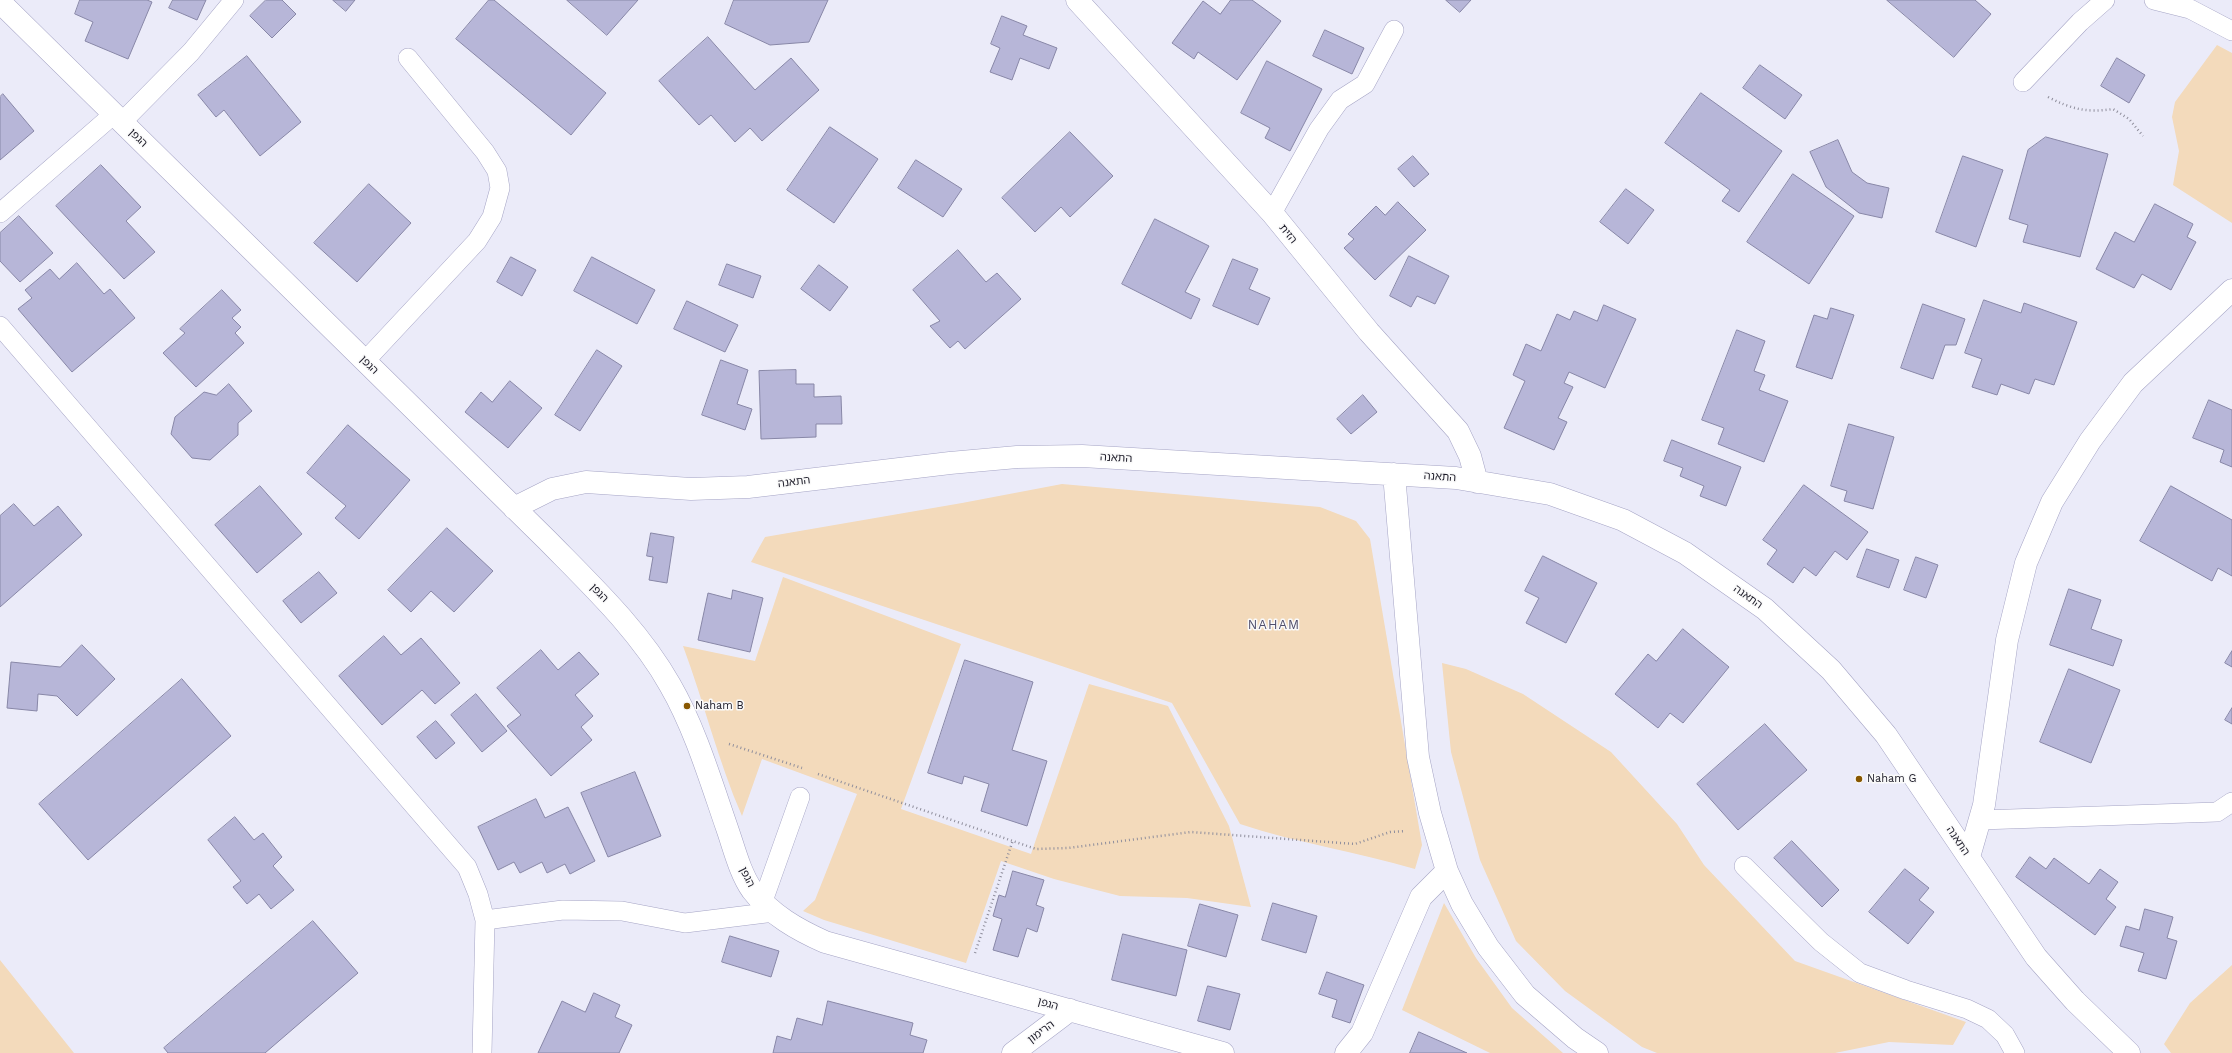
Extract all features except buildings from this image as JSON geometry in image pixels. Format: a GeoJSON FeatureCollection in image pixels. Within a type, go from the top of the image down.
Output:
{"type":"FeatureCollection","features":[{"type":"Feature","properties":{"kind":"street","name":"הזית"},"geometry":{"type":"LineString","coordinates":[[1077,0],[1272,213],[1369,332],[1458,431],[1470,456],[1477,482]]}},
{"type":"Feature","properties":{"kind":"street","name":"הגפן"},"geometry":{"type":"LineString","coordinates":[[0,2],[514,508],[616,611],[650,654],[671,686],[699,748],[740,864],[752,890],[768,907],[795,929],[826,942],[1223,1053]]}},
{"type":"Feature","properties":{"kind":"street"},"geometry":{"type":"LineString","coordinates":[[1969,858],[1984,805],[2007,640],[2026,562],[2052,502],[2090,441],[2133,383],[2232,290]]}},
{"type":"Feature","properties":{"kind":"street","name":"התאנה"},"geometry":{"type":"LineString","coordinates":[[514,508],[552,489],[586,482],[691,489],[748,487],[950,463],[1017,457],[1082,456],[1456,478],[1550,494],[1623,520],[1685,553],[1765,610],[1831,670],[1881,729],[2036,957],[2075,1001],[2129,1053]]}},
{"type":"Feature","properties":{"kind":"street"},"geometry":{"type":"LineString","coordinates":[[1394,474],[1418,757],[1435,829],[1447,871],[1462,904],[1488,947],[1525,995],[1575,1038],[1596,1053]]}},
{"type":"Feature","properties":{"kind":"street"},"geometry":{"type":"LineString","coordinates":[[1346,1053],[1362,1033],[1421,897],[1447,871]]}},
{"type":"Feature","properties":{"kind":"street","name":"הרימון"},"geometry":{"type":"LineString","coordinates":[[1013,1053],[1070,1010]]}},
{"type":"Feature","properties":{"kind":"lane"},"geometry":{"type":"LineString","coordinates":[[0,213],[118,118],[191,52],[234,0]]}},
{"type":"Feature","properties":{"kind":"lane"},"geometry":{"type":"LineString","coordinates":[[2023,82],[2080,22],[2105,0]]}},
{"type":"Feature","properties":{"kind":"lane"},"geometry":{"type":"LineString","coordinates":[[2154,0],[2190,9],[2232,31]]}},
{"type":"Feature","properties":{"kind":"lane"},"geometry":{"type":"LineString","coordinates":[[1272,213],[1319,129],[1340,100],[1366,84],[1394,30]]}},
{"type":"Feature","properties":{"kind":"lane"},"geometry":{"type":"LineString","coordinates":[[365,361],[477,241],[492,217],[500,188],[498,171],[485,152],[408,58]]}},
{"type":"Feature","properties":{"kind":"lane"},"geometry":{"type":"LineString","coordinates":[[0,326],[467,867],[478,894],[485,920],[482,1053]]}},
{"type":"Feature","properties":{"kind":"lane"},"geometry":{"type":"LineString","coordinates":[[485,920],[563,910],[622,911],[686,923],[768,907],[800,797]]}},
{"type":"Feature","properties":{"kind":"lane"},"geometry":{"type":"LineString","coordinates":[[1980,820],[2217,812],[2232,802]]}},
{"type":"Feature","properties":{"kind":"lane"},"geometry":{"type":"LineString","coordinates":[[1744,866],[1821,942],[1860,973],[1906,990],[1967,1009],[1988,1019],[2005,1035],[2015,1053]]}},
{"type":"Feature","properties":{"kind":"path"},"geometry":{"type":"LineString","coordinates":[[2023,82],[2049,98],[2075,109],[2094,112],[2113,109],[2129,119],[2143,136]]}},
{"type":"Feature","properties":{"kind":"path"},"geometry":{"type":"LineString","coordinates":[[691,731],[803,769]]}},
{"type":"Feature","properties":{"kind":"path"},"geometry":{"type":"LineString","coordinates":[[811,771],[1036,848],[1068,848],[1157,835],[1208,832],[1355,844],[1390,832],[1435,829]]}},
{"type":"Feature","properties":{"kind":"path"},"geometry":{"type":"LineString","coordinates":[[966,981],[1013,840]]}},
{"type":"Feature","properties":{"kind":"shaded area"},"geometry":{"type":"Polygon","coordinates":[[[2217,45],[2232,53],[2232,223],[2173,185],[2179,151],[2172,117],[2175,102],[2217,45]]]}},
{"type":"Feature","properties":{"kind":"shaded area"},"geometry":{"type":"Polygon","coordinates":[[[1062,484],[1320,507],[1356,521],[1370,539],[1422,845],[1415,869],[1371,857],[1283,837],[1240,824],[1172,703],[751,562],[765,537],[1062,484]]]}},
{"type":"Feature","properties":{"kind":"shaded area"},"geometry":{"type":"Polygon","coordinates":[[[783,577],[961,644],[901,809],[1031,854],[1089,684],[1168,706],[1229,826],[1251,907],[1187,898],[1120,896],[1054,879],[1001,861],[966,963],[824,920],[803,911],[815,900],[857,794],[762,759],[742,816],[718,753],[683,646],[755,661],[783,577]]]}},
{"type":"Feature","properties":{"kind":"shaded area"},"geometry":{"type":"Polygon","coordinates":[[[1442,663],[1466,669],[1523,694],[1611,752],[1677,824],[1704,865],[1795,961],[1966,1022],[1953,1045],[1889,1042],[1835,1053],[1657,1053],[1642,1047],[1565,991],[1516,941],[1480,860],[1451,752],[1442,663]]]}},
{"type":"Feature","properties":{"kind":"shaded area"},"geometry":{"type":"Polygon","coordinates":[[[1444,903],[1476,958],[1512,1008],[1563,1053],[1490,1053],[1402,1010],[1444,903]]]}},
{"type":"Feature","properties":{"kind":"shaded area"},"geometry":{"type":"Polygon","coordinates":[[[0,960],[74,1053],[0,1053],[0,960]]]}},
{"type":"Feature","properties":{"kind":"shaded area"},"geometry":{"type":"Polygon","coordinates":[[[2232,965],[2232,1053],[2171,1053],[2164,1044],[2190,1003],[2232,965]]]}},
{"type":"Feature","properties":{"kind":"place","name":"Naham B"},"geometry":{"type":"Point","coordinates":[687,706]}},
{"type":"Feature","properties":{"kind":"place","name":"Naham G"},"geometry":{"type":"Point","coordinates":[1859,779]}},
{"type":"Feature","properties":{"kind":"district","name":"NAHAM"},"geometry":{"type":"Point","coordinates":[1274,625]}}]}
